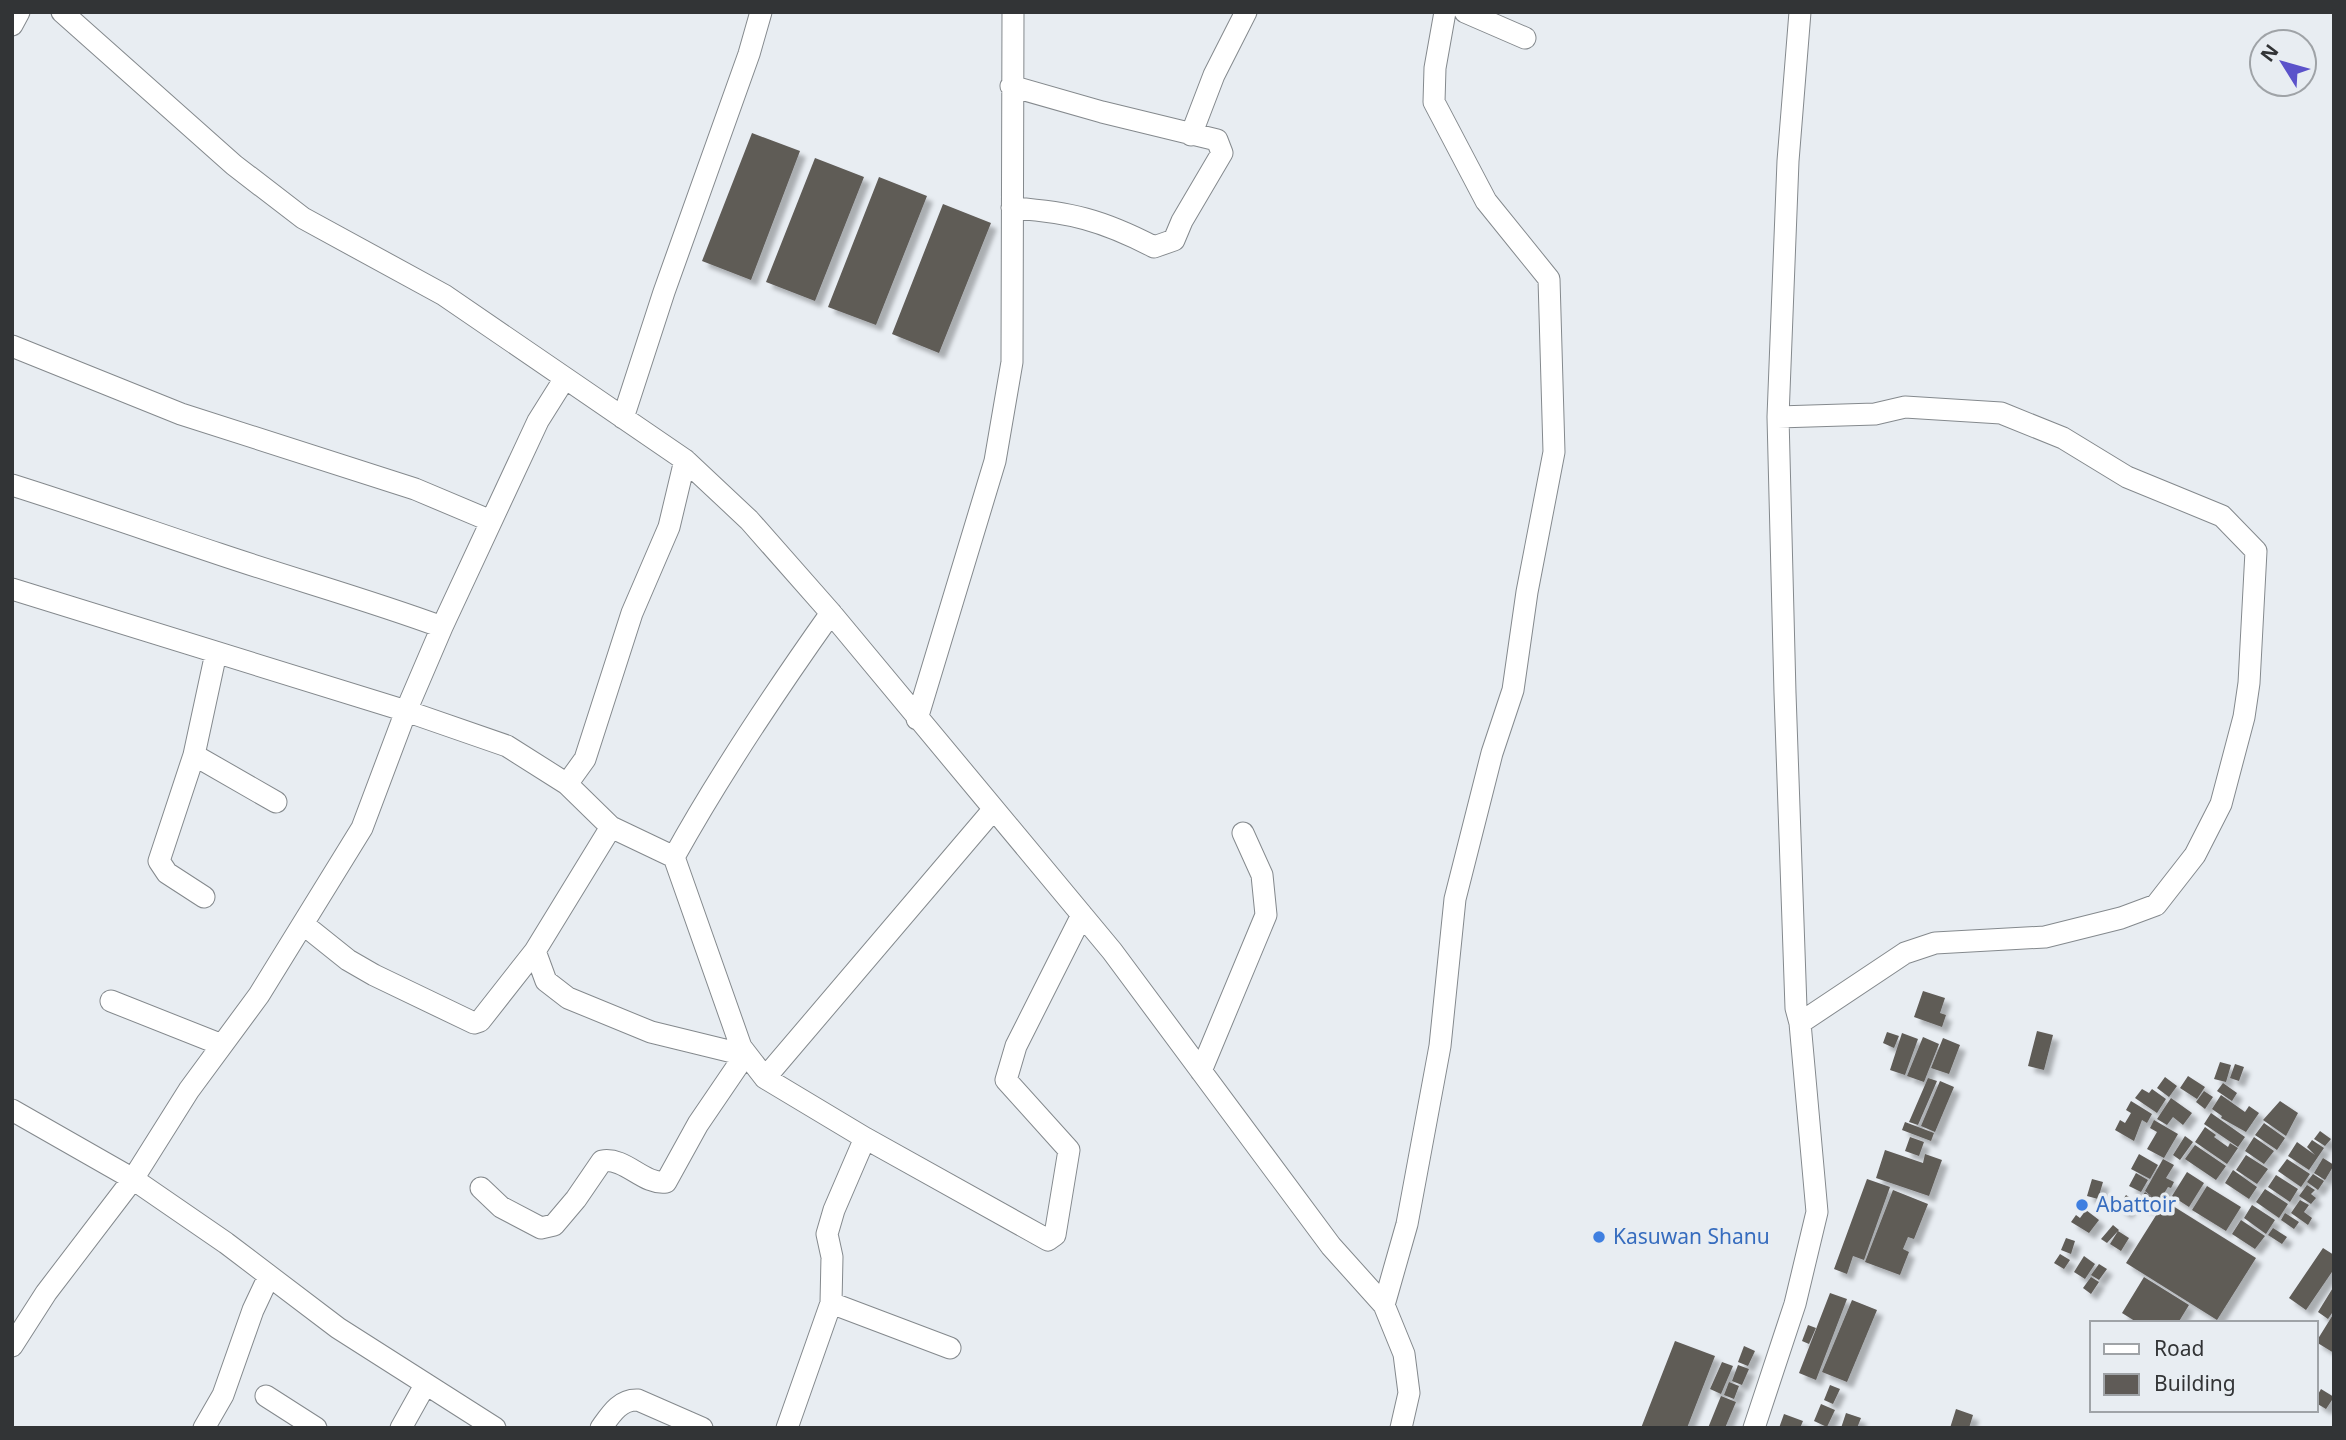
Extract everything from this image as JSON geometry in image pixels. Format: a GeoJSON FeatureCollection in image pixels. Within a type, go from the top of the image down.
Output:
{"type":"FeatureCollection","features":[{"type":"Feature","properties":{"kind":"street"},"geometry":{"type":"LineString","coordinates":[[12,25],[19,12]]}},
{"type":"Feature","properties":{"kind":"street"},"geometry":{"type":"LineString","coordinates":[[61,12],[234,165],[303,218],[444,295],[685,460],[749,520],[831,613],[1112,951],[1331,1247],[1384,1304],[1404,1354],[1409,1393],[1401,1428]]}},
{"type":"Feature","properties":{"kind":"street"},"geometry":{"type":"LineString","coordinates":[[623,418],[664,292],[749,54],[761,12]]}},
{"type":"Feature","properties":{"kind":"street"},"geometry":{"type":"LineString","coordinates":[[917,719],[995,461],[1012,362],[1013,12]]}},
{"type":"Feature","properties":{"kind":"street"},"geometry":{"type":"LineString","coordinates":[[1191,135],[1214,75],[1246,12]]}},
{"type":"Feature","properties":{"kind":"street"},"geometry":{"type":"LineString","coordinates":[[1384,1304],[1407,1224],[1438,1058],[1455,899],[1492,753],[1513,690],[1527,592],[1554,452],[1549,279],[1486,201],[1434,102],[1435,68],[1445,12]]}},
{"type":"Feature","properties":{"kind":"street"},"geometry":{"type":"LineString","coordinates":[[1465,12],[1525,38]]}},
{"type":"Feature","properties":{"kind":"street"},"geometry":{"type":"LineString","coordinates":[[1754,1428],[1795,1304],[1817,1212],[1800,1023],[1796,1008],[1779,417],[1788,161],[1800,12]]}},
{"type":"Feature","properties":{"kind":"street"},"geometry":{"type":"LineString","coordinates":[[1012,86],[1217,140],[1222,153],[1182,221],[1174,240],[1154,247],[1110,225],[1090,219],[1049,211],[1012,208]]}},
{"type":"Feature","properties":{"kind":"street"},"geometry":{"type":"LineString","coordinates":[[12,346],[181,414],[415,489],[491,521]]}},
{"type":"Feature","properties":{"kind":"street"},"geometry":{"type":"LineString","coordinates":[[12,1346],[46,1293],[134,1179],[189,1090],[259,995],[362,828],[406,711],[442,627],[538,421],[565,378]]}},
{"type":"Feature","properties":{"kind":"street"},"geometry":{"type":"LineString","coordinates":[[1779,417],[1875,414],[1905,407],[2001,412],[2063,438],[2127,477],[2222,516],[2256,551],[2249,683],[2244,717],[2221,804],[2195,855],[2156,905],[2120,918],[2045,937],[1935,943],[1905,953],[1800,1023]]}},
{"type":"Feature","properties":{"kind":"street"},"geometry":{"type":"LineString","coordinates":[[566,784],[585,759],[632,613],[669,527],[685,460]]}},
{"type":"Feature","properties":{"kind":"street"},"geometry":{"type":"LineString","coordinates":[[12,485],[104,513],[220,555],[442,627]]}},
{"type":"Feature","properties":{"kind":"street"},"geometry":{"type":"LineString","coordinates":[[12,589],[406,711],[506,746],[566,784],[611,827],[674,857],[746,1055],[765,1078],[865,1138],[1048,1240],[1055,1235],[1069,1150],[1006,1080],[1016,1046],[1082,915]]}},
{"type":"Feature","properties":{"kind":"street"},"geometry":{"type":"LineString","coordinates":[[674,857],[702,806],[770,699],[831,613]]}},
{"type":"Feature","properties":{"kind":"street"},"geometry":{"type":"LineString","coordinates":[[204,897],[167,873],[159,862],[194,755],[216,653]]}},
{"type":"Feature","properties":{"kind":"street"},"geometry":{"type":"LineString","coordinates":[[194,755],[276,802]]}},
{"type":"Feature","properties":{"kind":"street"},"geometry":{"type":"LineString","coordinates":[[765,1078],[993,810]]}},
{"type":"Feature","properties":{"kind":"street"},"geometry":{"type":"LineString","coordinates":[[303,924],[348,960],[474,1023],[487,1016],[535,951],[611,827]]}},
{"type":"Feature","properties":{"kind":"street"},"geometry":{"type":"LineString","coordinates":[[1201,1071],[1266,915],[1262,875],[1243,833]]}},
{"type":"Feature","properties":{"kind":"street"},"geometry":{"type":"LineString","coordinates":[[535,951],[546,981],[568,998],[652,1032],[746,1055]]}},
{"type":"Feature","properties":{"kind":"street"},"geometry":{"type":"LineString","coordinates":[[111,1001],[222,1045]]}},
{"type":"Feature","properties":{"kind":"street"},"geometry":{"type":"LineString","coordinates":[[481,1188],[501,1207],[541,1228],[554,1225],[602,1161],[612,1159],[654,1181],[666,1182],[698,1124],[746,1055]]}},
{"type":"Feature","properties":{"kind":"street"},"geometry":{"type":"LineString","coordinates":[[12,1110],[134,1179],[338,1328],[495,1428]]}},
{"type":"Feature","properties":{"kind":"street"},"geometry":{"type":"LineString","coordinates":[[786,1428],[831,1304],[832,1257],[827,1234],[834,1210],[865,1138]]}},
{"type":"Feature","properties":{"kind":"street"},"geometry":{"type":"LineString","coordinates":[[204,1428],[223,1395],[253,1310],[270,1276]]}},
{"type":"Feature","properties":{"kind":"street"},"geometry":{"type":"LineString","coordinates":[[831,1304],[950,1348]]}},
{"type":"Feature","properties":{"kind":"street"},"geometry":{"type":"LineString","coordinates":[[401,1428],[425,1385]]}},
{"type":"Feature","properties":{"kind":"street"},"geometry":{"type":"LineString","coordinates":[[265,1396],[316,1428]]}},
{"type":"Feature","properties":{"kind":"street"},"geometry":{"type":"LineString","coordinates":[[601,1428],[623,1401],[629,1399],[638,1400],[702,1428]]}},
{"type":"Feature","properties":{"kind":"building"},"geometry":{"type":"Polygon","coordinates":[[[752,133],[800,151],[751,280],[702,261],[752,133]]]}},
{"type":"Feature","properties":{"kind":"building"},"geometry":{"type":"Polygon","coordinates":[[[815,158],[864,177],[815,301],[766,282],[815,158]]]}},
{"type":"Feature","properties":{"kind":"building"},"geometry":{"type":"Polygon","coordinates":[[[879,177],[927,196],[876,325],[828,307],[879,177]]]}},
{"type":"Feature","properties":{"kind":"building"},"geometry":{"type":"Polygon","coordinates":[[[943,204],[991,223],[939,353],[892,334],[943,204]]]}},
{"type":"Feature","properties":{"kind":"building"},"geometry":{"type":"Polygon","coordinates":[[[1923,991],[1945,998],[1940,1013],[1946,1015],[1942,1027],[1914,1017],[1923,991]]]}},
{"type":"Feature","properties":{"kind":"building"},"geometry":{"type":"Polygon","coordinates":[[[2037,1031],[2053,1035],[2044,1070],[2028,1066],[2037,1031]]]}},
{"type":"Feature","properties":{"kind":"building"},"geometry":{"type":"Polygon","coordinates":[[[1887,1032],[1899,1036],[1894,1048],[1883,1043],[1887,1032]]]}},
{"type":"Feature","properties":{"kind":"building"},"geometry":{"type":"Polygon","coordinates":[[[1902,1033],[1918,1039],[1905,1075],[1890,1070],[1902,1033]]]}},
{"type":"Feature","properties":{"kind":"building"},"geometry":{"type":"Polygon","coordinates":[[[1923,1037],[1939,1044],[1924,1082],[1907,1076],[1923,1037]]]}},
{"type":"Feature","properties":{"kind":"building"},"geometry":{"type":"Polygon","coordinates":[[[1943,1038],[1960,1045],[1949,1074],[1931,1068],[1943,1038]]]}},
{"type":"Feature","properties":{"kind":"building"},"geometry":{"type":"Polygon","coordinates":[[[2220,1062],[2231,1065],[2226,1082],[2214,1079],[2220,1062]]]}},
{"type":"Feature","properties":{"kind":"building"},"geometry":{"type":"Polygon","coordinates":[[[2235,1064],[2244,1067],[2239,1081],[2230,1078],[2235,1064]]]}},
{"type":"Feature","properties":{"kind":"building"},"geometry":{"type":"Polygon","coordinates":[[[2188,1076],[2205,1087],[2197,1099],[2180,1088],[2188,1076]]]}},
{"type":"Feature","properties":{"kind":"building"},"geometry":{"type":"Polygon","coordinates":[[[2165,1077],[2177,1086],[2169,1097],[2157,1088],[2165,1077]]]}},
{"type":"Feature","properties":{"kind":"building"},"geometry":{"type":"Polygon","coordinates":[[[1928,1078],[1937,1081],[1918,1125],[1909,1122],[1928,1078]]]}},
{"type":"Feature","properties":{"kind":"building"},"geometry":{"type":"Polygon","coordinates":[[[1940,1081],[1954,1087],[1935,1132],[1921,1126],[1940,1081]]]}},
{"type":"Feature","properties":{"kind":"building"},"geometry":{"type":"Polygon","coordinates":[[[2223,1083],[2237,1093],[2232,1101],[2217,1091],[2223,1083]]]}},
{"type":"Feature","properties":{"kind":"building"},"geometry":{"type":"Polygon","coordinates":[[[2142,1089],[2149,1093],[2152,1089],[2166,1099],[2157,1113],[2135,1098],[2142,1089]]]}},
{"type":"Feature","properties":{"kind":"building"},"geometry":{"type":"Polygon","coordinates":[[[2204,1091],[2213,1097],[2205,1109],[2196,1102],[2204,1091]]]}},
{"type":"Feature","properties":{"kind":"building"},"geometry":{"type":"Polygon","coordinates":[[[2221,1095],[2245,1112],[2249,1106],[2259,1113],[2246,1132],[2221,1118],[2222,1116],[2212,1109],[2221,1095]]]}},
{"type":"Feature","properties":{"kind":"building"},"geometry":{"type":"Polygon","coordinates":[[[2171,1098],[2192,1113],[2183,1125],[2173,1117],[2167,1125],[2157,1119],[2171,1098]]]}},
{"type":"Feature","properties":{"kind":"building"},"geometry":{"type":"Polygon","coordinates":[[[2131,1101],[2152,1114],[2147,1123],[2142,1120],[2134,1141],[2115,1130],[2120,1120],[2125,1123],[2131,1113],[2126,1110],[2131,1101]]]}},
{"type":"Feature","properties":{"kind":"building"},"geometry":{"type":"Polygon","coordinates":[[[2280,1101],[2298,1113],[2286,1136],[2263,1120],[2280,1101]]]}},
{"type":"Feature","properties":{"kind":"building"},"geometry":{"type":"Polygon","coordinates":[[[2211,1113],[2245,1137],[2238,1147],[2204,1124],[2211,1113]]]}},
{"type":"Feature","properties":{"kind":"building"},"geometry":{"type":"Polygon","coordinates":[[[2154,1120],[2178,1134],[2164,1158],[2147,1149],[2157,1132],[2150,1128],[2154,1120]]]}},
{"type":"Feature","properties":{"kind":"building"},"geometry":{"type":"Polygon","coordinates":[[[1905,1122],[1934,1133],[1931,1141],[1902,1130],[1905,1122]]]}},
{"type":"Feature","properties":{"kind":"building"},"geometry":{"type":"Polygon","coordinates":[[[2264,1123],[2285,1138],[2277,1150],[2255,1135],[2264,1123]]]}},
{"type":"Feature","properties":{"kind":"building"},"geometry":{"type":"Polygon","coordinates":[[[2205,1127],[2228,1147],[2230,1143],[2238,1148],[2227,1164],[2195,1142],[2205,1127]]]}},
{"type":"Feature","properties":{"kind":"building"},"geometry":{"type":"Polygon","coordinates":[[[2320,1131],[2331,1139],[2325,1146],[2314,1139],[2320,1131]]]}},
{"type":"Feature","properties":{"kind":"building"},"geometry":{"type":"Polygon","coordinates":[[[2185,1136],[2193,1142],[2180,1160],[2173,1155],[2185,1136]]]}},
{"type":"Feature","properties":{"kind":"building"},"geometry":{"type":"Polygon","coordinates":[[[1910,1137],[1924,1142],[1919,1156],[1905,1151],[1910,1137]]]}},
{"type":"Feature","properties":{"kind":"building"},"geometry":{"type":"Polygon","coordinates":[[[2254,1137],[2274,1151],[2264,1164],[2245,1151],[2254,1137]]]}},
{"type":"Feature","properties":{"kind":"building"},"geometry":{"type":"Polygon","coordinates":[[[2312,1140],[2324,1148],[2309,1170],[2288,1156],[2297,1142],[2315,1155],[2307,1147],[2312,1140]]]}},
{"type":"Feature","properties":{"kind":"building"},"geometry":{"type":"Polygon","coordinates":[[[2195,1145],[2226,1166],[2216,1180],[2185,1159],[2195,1145]]]}},
{"type":"Feature","properties":{"kind":"building"},"geometry":{"type":"Polygon","coordinates":[[[1885,1150],[1923,1163],[1925,1154],[1942,1160],[1929,1196],[1876,1178],[1885,1150]]]}},
{"type":"Feature","properties":{"kind":"building"},"geometry":{"type":"Polygon","coordinates":[[[2139,1154],[2158,1165],[2150,1179],[2131,1169],[2139,1154]]]}},
{"type":"Feature","properties":{"kind":"building"},"geometry":{"type":"Polygon","coordinates":[[[2246,1155],[2268,1169],[2257,1184],[2236,1170],[2246,1155]]]}},
{"type":"Feature","properties":{"kind":"building"},"geometry":{"type":"Polygon","coordinates":[[[2323,1158],[2334,1165],[2325,1180],[2314,1173],[2323,1158]]]}},
{"type":"Feature","properties":{"kind":"building"},"geometry":{"type":"Polygon","coordinates":[[[2163,1159],[2174,1165],[2166,1178],[2174,1182],[2160,1200],[2155,1197],[2148,1209],[2138,1203],[2145,1192],[2152,1197],[2145,1191],[2163,1159]]]}},
{"type":"Feature","properties":{"kind":"building"},"geometry":{"type":"Polygon","coordinates":[[[2287,1159],[2310,1174],[2301,1187],[2278,1171],[2287,1159]]]}},
{"type":"Feature","properties":{"kind":"building"},"geometry":{"type":"Polygon","coordinates":[[[2233,1170],[2257,1187],[2249,1199],[2225,1183],[2233,1170]]]}},
{"type":"Feature","properties":{"kind":"building"},"geometry":{"type":"Polygon","coordinates":[[[2187,1172],[2204,1183],[2189,1207],[2172,1196],[2187,1172]]]}},
{"type":"Feature","properties":{"kind":"building"},"geometry":{"type":"Polygon","coordinates":[[[2136,1173],[2148,1180],[2141,1192],[2129,1186],[2136,1173]]]}},
{"type":"Feature","properties":{"kind":"building"},"geometry":{"type":"Polygon","coordinates":[[[2313,1174],[2324,1181],[2318,1190],[2307,1182],[2313,1174]]]}},
{"type":"Feature","properties":{"kind":"building"},"geometry":{"type":"Polygon","coordinates":[[[2276,1175],[2298,1189],[2290,1202],[2268,1187],[2276,1175]]]}},
{"type":"Feature","properties":{"kind":"building"},"geometry":{"type":"Polygon","coordinates":[[[1867,1179],[1890,1187],[1864,1260],[1853,1256],[1847,1274],[1834,1269],[1867,1179]]]}},
{"type":"Feature","properties":{"kind":"building"},"geometry":{"type":"Polygon","coordinates":[[[2092,1179],[2103,1182],[2098,1199],[2087,1196],[2092,1179]]]}},
{"type":"Feature","properties":{"kind":"building"},"geometry":{"type":"Polygon","coordinates":[[[2307,1185],[2315,1190],[2311,1194],[2316,1198],[2311,1204],[2299,1196],[2307,1185]]]}},
{"type":"Feature","properties":{"kind":"building"},"geometry":{"type":"Polygon","coordinates":[[[2207,1186],[2241,1207],[2226,1231],[2192,1210],[2207,1186]]]}},
{"type":"Feature","properties":{"kind":"building"},"geometry":{"type":"Polygon","coordinates":[[[2265,1189],[2288,1204],[2279,1218],[2256,1202],[2265,1189]]]}},
{"type":"Feature","properties":{"kind":"building"},"geometry":{"type":"Polygon","coordinates":[[[1893,1190],[1928,1204],[1914,1239],[1908,1237],[1903,1249],[1909,1252],[1900,1275],[1865,1262],[1893,1190]]]}},
{"type":"Feature","properties":{"kind":"building"},"geometry":{"type":"Polygon","coordinates":[[[2126,1195],[2135,1201],[2126,1213],[2118,1207],[2126,1195]]]}},
{"type":"Feature","properties":{"kind":"building"},"geometry":{"type":"Polygon","coordinates":[[[2300,1200],[2309,1205],[2304,1212],[2312,1218],[2308,1225],[2291,1213],[2300,1200]]]}},
{"type":"Feature","properties":{"kind":"building"},"geometry":{"type":"Polygon","coordinates":[[[2165,1201],[2256,1258],[2217,1320],[2126,1263],[2165,1201]]]}},
{"type":"Feature","properties":{"kind":"building"},"geometry":{"type":"Polygon","coordinates":[[[2252,1205],[2275,1220],[2266,1234],[2244,1218],[2252,1205]]]}},
{"type":"Feature","properties":{"kind":"building"},"geometry":{"type":"Polygon","coordinates":[[[2086,1210],[2099,1220],[2089,1233],[2071,1222],[2076,1215],[2080,1218],[2086,1210]]]}},
{"type":"Feature","properties":{"kind":"building"},"geometry":{"type":"Polygon","coordinates":[[[2285,1213],[2299,1222],[2294,1229],[2281,1220],[2285,1213]]]}},
{"type":"Feature","properties":{"kind":"building"},"geometry":{"type":"Polygon","coordinates":[[[2241,1220],[2265,1236],[2255,1249],[2232,1234],[2241,1220]]]}},
{"type":"Feature","properties":{"kind":"building"},"geometry":{"type":"Polygon","coordinates":[[[2113,1225],[2119,1230],[2107,1243],[2101,1239],[2113,1225]]]}},
{"type":"Feature","properties":{"kind":"building"},"geometry":{"type":"Polygon","coordinates":[[[2273,1228],[2287,1237],[2282,1244],[2268,1235],[2273,1228]]]}},
{"type":"Feature","properties":{"kind":"building"},"geometry":{"type":"Polygon","coordinates":[[[2118,1231],[2129,1238],[2121,1251],[2110,1244],[2118,1231]]]}},
{"type":"Feature","properties":{"kind":"building"},"geometry":{"type":"Polygon","coordinates":[[[2066,1238],[2075,1241],[2071,1254],[2061,1250],[2066,1238]]]}},
{"type":"Feature","properties":{"kind":"building"},"geometry":{"type":"Polygon","coordinates":[[[2323,1248],[2334,1255],[2334,1269],[2306,1310],[2289,1298],[2323,1248]]]}},
{"type":"Feature","properties":{"kind":"building"},"geometry":{"type":"Polygon","coordinates":[[[2060,1254],[2070,1260],[2064,1269],[2054,1263],[2060,1254]]]}},
{"type":"Feature","properties":{"kind":"building"},"geometry":{"type":"Polygon","coordinates":[[[2084,1256],[2095,1264],[2085,1279],[2074,1272],[2084,1256]]]}},
{"type":"Feature","properties":{"kind":"building"},"geometry":{"type":"Polygon","coordinates":[[[2099,1264],[2107,1269],[2099,1280],[2091,1275],[2099,1264]]]}},
{"type":"Feature","properties":{"kind":"building"},"geometry":{"type":"Polygon","coordinates":[[[2091,1277],[2099,1282],[2091,1294],[2083,1288],[2091,1277]]]}},
{"type":"Feature","properties":{"kind":"building"},"geometry":{"type":"Polygon","coordinates":[[[2144,1277],[2189,1305],[2179,1321],[2135,1321],[2122,1313],[2144,1277]]]}},
{"type":"Feature","properties":{"kind":"building"},"geometry":{"type":"Polygon","coordinates":[[[2334,1286],[2334,1310],[2328,1319],[2318,1312],[2334,1286]]]}},
{"type":"Feature","properties":{"kind":"building"},"geometry":{"type":"Polygon","coordinates":[[[1830,1293],[1847,1299],[1816,1380],[1799,1373],[1830,1293]]]}},
{"type":"Feature","properties":{"kind":"building"},"geometry":{"type":"Polygon","coordinates":[[[1852,1300],[1877,1310],[1847,1382],[1822,1372],[1852,1300]]]}},
{"type":"Feature","properties":{"kind":"building"},"geometry":{"type":"Polygon","coordinates":[[[2334,1313],[2334,1353],[2318,1343],[2334,1313]]]}},
{"type":"Feature","properties":{"kind":"building"},"geometry":{"type":"Polygon","coordinates":[[[1808,1325],[1816,1328],[1809,1344],[1802,1341],[1808,1325]]]}},
{"type":"Feature","properties":{"kind":"building"},"geometry":{"type":"Polygon","coordinates":[[[1675,1341],[1715,1356],[1687,1428],[1641,1428],[1675,1341]]]}},
{"type":"Feature","properties":{"kind":"building"},"geometry":{"type":"Polygon","coordinates":[[[1744,1346],[1755,1351],[1748,1366],[1738,1362],[1744,1346]]]}},
{"type":"Feature","properties":{"kind":"building"},"geometry":{"type":"Polygon","coordinates":[[[1722,1362],[1733,1366],[1721,1394],[1710,1389],[1722,1362]]]}},
{"type":"Feature","properties":{"kind":"building"},"geometry":{"type":"Polygon","coordinates":[[[1738,1365],[1749,1369],[1742,1385],[1732,1381],[1738,1365]]]}},
{"type":"Feature","properties":{"kind":"building"},"geometry":{"type":"Polygon","coordinates":[[[1729,1382],[1739,1386],[1734,1399],[1724,1395],[1729,1382]]]}},
{"type":"Feature","properties":{"kind":"building"},"geometry":{"type":"Polygon","coordinates":[[[1830,1385],[1840,1389],[1833,1404],[1824,1400],[1830,1385]]]}},
{"type":"Feature","properties":{"kind":"building"},"geometry":{"type":"Polygon","coordinates":[[[2321,1389],[2334,1397],[2326,1409],[2318,1404],[2321,1389]]]}},
{"type":"Feature","properties":{"kind":"building"},"geometry":{"type":"Polygon","coordinates":[[[1721,1396],[1736,1402],[1725,1428],[1708,1428],[1721,1396]]]}},
{"type":"Feature","properties":{"kind":"building"},"geometry":{"type":"Polygon","coordinates":[[[1821,1404],[1835,1410],[1827,1427],[1814,1421],[1821,1404]]]}},
{"type":"Feature","properties":{"kind":"building"},"geometry":{"type":"Polygon","coordinates":[[[1956,1409],[1973,1415],[1969,1428],[1950,1428],[1956,1409]]]}},
{"type":"Feature","properties":{"kind":"building"},"geometry":{"type":"Polygon","coordinates":[[[1846,1413],[1861,1418],[1857,1428],[1841,1428],[1846,1413]]]}},
{"type":"Feature","properties":{"kind":"building"},"geometry":{"type":"Polygon","coordinates":[[[1784,1414],[1803,1421],[1800,1428],[1779,1428],[1784,1414]]]}},
{"type":"Feature","properties":{"kind":"place","name":"Abattoir"},"geometry":{"type":"Point","coordinates":[2082,1205]}},
{"type":"Feature","properties":{"kind":"place","name":"Kasuwan Shanu"},"geometry":{"type":"Point","coordinates":[1599,1237]}}]}
